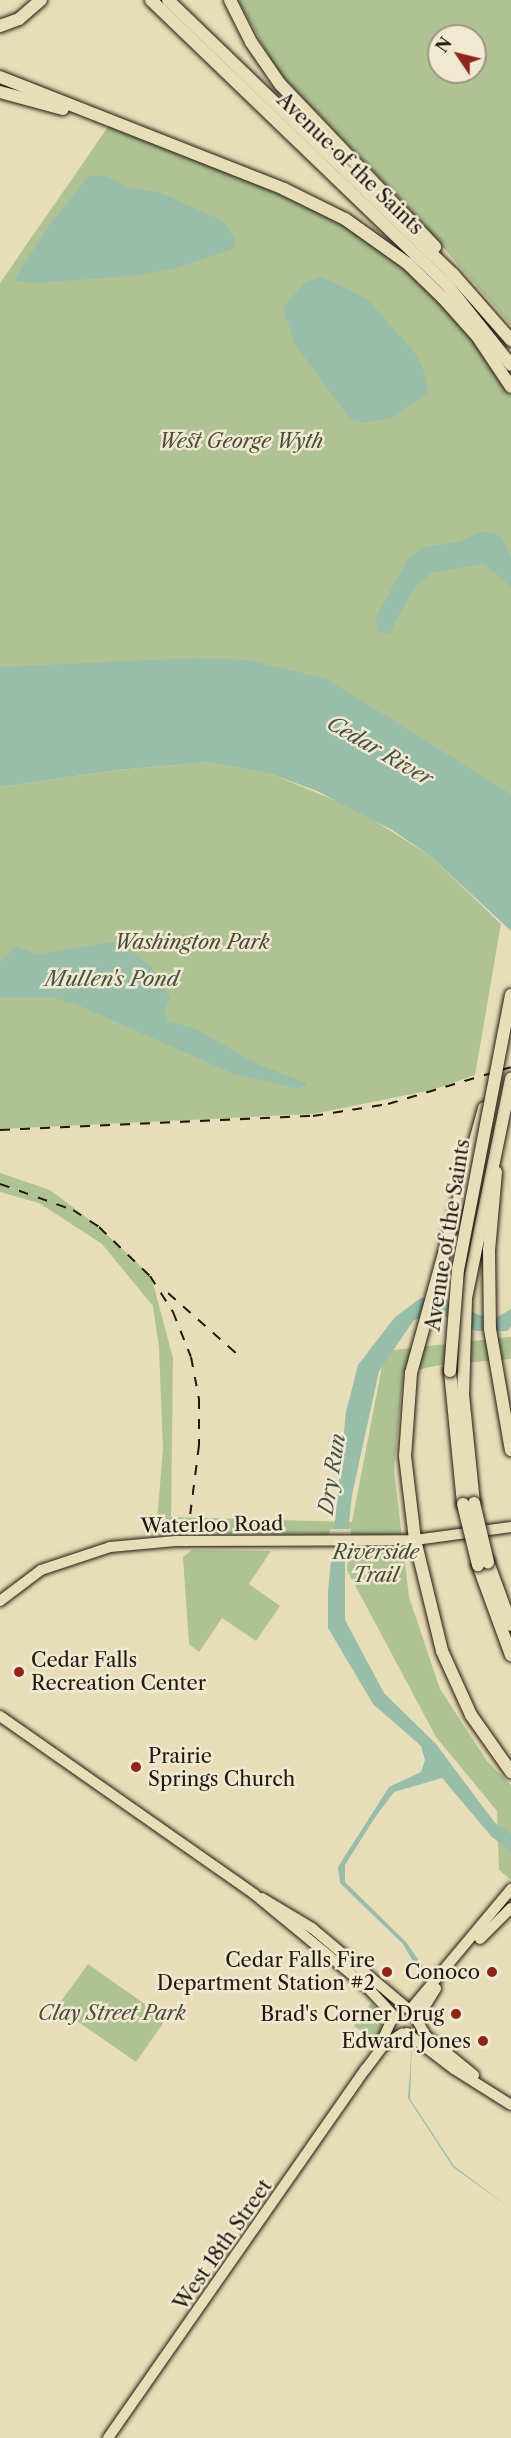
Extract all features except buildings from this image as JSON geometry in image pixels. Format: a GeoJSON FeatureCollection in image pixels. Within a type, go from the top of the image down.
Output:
{"type":"FeatureCollection","features":[{"type":"Feature","properties":{"kind":"highway"},"geometry":{"type":"LineString","coordinates":[[0,26],[19,19],[41,0]]}},
{"type":"Feature","properties":{"kind":"highway","name":"Avenue of the Saints"},"geometry":{"type":"LineString","coordinates":[[151,0],[448,286],[511,365]]}},
{"type":"Feature","properties":{"kind":"highway","name":"Avenue of the Saints"},"geometry":{"type":"LineString","coordinates":[[168,0],[453,274],[511,339]]}},
{"type":"Feature","properties":{"kind":"highway"},"geometry":{"type":"LineString","coordinates":[[230,0],[250,42],[280,84],[465,278],[511,339]]}},
{"type":"Feature","properties":{"kind":"highway"},"geometry":{"type":"LineString","coordinates":[[0,76],[284,189],[366,233],[408,264],[443,298],[477,336],[511,387]]}},
{"type":"Feature","properties":{"kind":"highway"},"geometry":{"type":"LineString","coordinates":[[0,92],[141,134]]}},
{"type":"Feature","properties":{"kind":"highway","name":"Avenue of the Saints"},"geometry":{"type":"LineString","coordinates":[[511,995],[493,1078],[457,1279],[456,1371],[468,1504],[511,1655]]}},
{"type":"Feature","properties":{"kind":"highway"},"geometry":{"type":"LineString","coordinates":[[493,1078],[411,1373],[405,1456],[415,1540],[433,1621],[451,1675],[483,1735],[511,1772]]}},
{"type":"Feature","properties":{"kind":"highway","name":"Avenue of the Saints"},"geometry":{"type":"LineString","coordinates":[[456,1371],[470,1271],[511,1079]]}},
{"type":"Feature","properties":{"kind":"highway"},"geometry":{"type":"LineString","coordinates":[[500,1132],[489,1250],[494,1368],[511,1450]]}},
{"type":"Feature","properties":{"kind":"highway","name":"Avenue of the Saints"},"geometry":{"type":"LineString","coordinates":[[483,1563],[511,1625]]}},
{"type":"Feature","properties":{"kind":"main road","name":"Waterloo Road"},"geometry":{"type":"LineString","coordinates":[[0,1601],[41,1570],[110,1547],[176,1541],[415,1540],[511,1527]]}},
{"type":"Feature","properties":{"kind":"main road"},"geometry":{"type":"LineString","coordinates":[[0,1716],[254,1894],[368,1988],[393,2017],[395,2029],[405,2033],[454,2069],[511,2105]]}},
{"type":"Feature","properties":{"kind":"main road"},"geometry":{"type":"LineString","coordinates":[[413,2014],[511,1889]]}},
{"type":"Feature","properties":{"kind":"main road"},"geometry":{"type":"LineString","coordinates":[[254,1894],[312,1928],[413,2014],[426,2036],[489,2090]]}},
{"type":"Feature","properties":{"kind":"main road"},"geometry":{"type":"LineString","coordinates":[[393,2017],[413,2014],[511,1908]]}},
{"type":"Feature","properties":{"kind":"main road","name":"West 18th Street"},"geometry":{"type":"LineString","coordinates":[[108,2438],[365,2070],[384,2045],[405,2033],[413,2014]]}},
{"type":"Feature","properties":{"kind":"main road","name":"West 18th Street"},"geometry":{"type":"LineString","coordinates":[[365,2070],[393,2017]]}},
{"type":"Feature","properties":{"kind":"green space"},"geometry":{"type":"Polygon","coordinates":[[[238,0],[511,0],[511,325],[403,202],[276,69],[238,0]]]}},
{"type":"Feature","properties":{"kind":"green space","name":"West George Wyth"},"geometry":{"type":"Polygon","coordinates":[[[110,124],[345,219],[408,264],[460,316],[511,390],[511,816],[0,676],[0,283],[110,124]]]}},
{"type":"Feature","properties":{"kind":"green space","name":"Washington Park"},"geometry":{"type":"Polygon","coordinates":[[[208,762],[271,774],[354,808],[429,855],[501,924],[475,1075],[432,1090],[313,1114],[0,1129],[0,787],[117,770],[208,762]]]}},
{"type":"Feature","properties":{"kind":"green space","name":"Riverside Trail"},"geometry":{"type":"Polygon","coordinates":[[[0,1173],[50,1190],[99,1227],[151,1276],[173,1358],[171,1517],[352,1522],[385,1351],[511,1337],[511,1359],[440,1365],[403,1373],[394,1470],[409,1597],[440,1689],[487,1761],[511,1785],[511,1880],[499,1870],[497,1811],[436,1737],[347,1570],[350,1535],[156,1533],[163,1449],[159,1348],[153,1306],[102,1244],[39,1203],[0,1192],[0,1173]]]}},
{"type":"Feature","properties":{"kind":"green space"},"geometry":{"type":"Polygon","coordinates":[[[192,1550],[271,1551],[249,1584],[280,1606],[256,1641],[222,1618],[199,1652],[189,1644],[183,1557],[192,1550]]]}},
{"type":"Feature","properties":{"kind":"green space","name":"Clay Street Park"},"geometry":{"type":"Polygon","coordinates":[[[88,1964],[166,2019],[136,2062],[57,2007],[88,1964]]]}},
{"type":"Feature","properties":{"kind":"green space"},"geometry":{"type":"Polygon","coordinates":[[[371,2003],[390,2020],[375,2041],[354,2026],[371,2003]]]}},
{"type":"Feature","properties":{"kind":"water"},"geometry":{"type":"Polygon","coordinates":[[[89,176],[105,176],[131,188],[159,192],[225,222],[235,239],[234,248],[177,268],[129,276],[35,283],[14,280],[50,224],[89,176]]]}},
{"type":"Feature","properties":{"kind":"water"},"geometry":{"type":"Polygon","coordinates":[[[322,277],[367,299],[415,353],[424,370],[428,393],[391,418],[364,423],[350,419],[295,344],[283,308],[304,283],[322,277]]]}},
{"type":"Feature","properties":{"kind":"water"},"geometry":{"type":"Polygon","coordinates":[[[483,531],[501,536],[511,557],[511,587],[484,564],[431,573],[414,588],[389,634],[377,631],[376,617],[409,557],[425,547],[458,542],[483,531]]]}},
{"type":"Feature","properties":{"kind":"water","name":"Cedar River"},"geometry":{"type":"Polygon","coordinates":[[[198,658],[248,660],[327,679],[511,794],[511,931],[429,855],[392,830],[317,791],[271,774],[208,762],[117,770],[0,787],[0,667],[198,658]]]}},
{"type":"Feature","properties":{"kind":"water","name":"Mullen's Pond"},"geometry":{"type":"Polygon","coordinates":[[[110,942],[124,944],[152,968],[170,999],[164,1011],[168,1021],[196,1029],[255,1063],[306,1083],[306,1086],[299,1089],[234,1074],[78,1005],[51,997],[0,997],[0,962],[16,946],[37,954],[110,942]]]}},
{"type":"Feature","properties":{"kind":"water"},"geometry":{"type":"Polygon","coordinates":[[[421,1298],[446,1300],[479,1315],[496,1318],[511,1309],[511,1327],[507,1331],[476,1331],[438,1313],[414,1320],[379,1371],[352,1495],[345,1559],[345,1620],[384,1693],[436,1744],[495,1823],[511,1834],[511,1851],[492,1837],[442,1778],[394,1792],[345,1865],[345,1882],[406,1942],[426,1971],[422,1977],[403,1944],[340,1883],[338,1867],[389,1787],[421,1772],[425,1760],[421,1746],[373,1704],[328,1628],[328,1591],[346,1412],[358,1365],[395,1317],[421,1298]]]}},
{"type":"Feature","properties":{"kind":"water"},"geometry":{"type":"Polygon","coordinates":[[[412,2043],[410,2099],[454,2166],[511,2209],[453,2167],[408,2098],[412,2043]]]}},
{"type":"Feature","properties":{"kind":"pier"},"geometry":{"type":"Polygon","coordinates":[[[330,1529],[351,1529],[348,1555],[327,1555],[330,1529]]]}},
{"type":"Feature","properties":{"kind":"railway"},"geometry":{"type":"LineString","coordinates":[[0,1130],[313,1116],[388,1104],[511,1067]]}},
{"type":"Feature","properties":{"kind":"railway"},"geometry":{"type":"LineString","coordinates":[[0,1184],[73,1210],[99,1227],[150,1276],[173,1312],[191,1357],[199,1399],[199,1445],[190,1516]]}},
{"type":"Feature","properties":{"kind":"railway"},"geometry":{"type":"LineString","coordinates":[[168,1293],[238,1355]]}},
{"type":"Feature","properties":{"kind":"place","name":"Cedar Falls Recreation Center"},"geometry":{"type":"Point","coordinates":[19,1672]}},
{"type":"Feature","properties":{"kind":"place","name":"Prairie Springs Church"},"geometry":{"type":"Point","coordinates":[136,1767]}},
{"type":"Feature","properties":{"kind":"place","name":"Cedar Falls Fire Department Station #2"},"geometry":{"type":"Point","coordinates":[387,1972]}},
{"type":"Feature","properties":{"kind":"place","name":"Conoco"},"geometry":{"type":"Point","coordinates":[492,1972]}},
{"type":"Feature","properties":{"kind":"place","name":"Brad's Corner Drug"},"geometry":{"type":"Point","coordinates":[456,2014]}},
{"type":"Feature","properties":{"kind":"place","name":"Edward Jones"},"geometry":{"type":"Point","coordinates":[483,2041]}},
{"type":"Feature","properties":{"kind":"water label","name":"Dry Run"},"geometry":{"type":"Point","coordinates":[332,1474]}}]}
